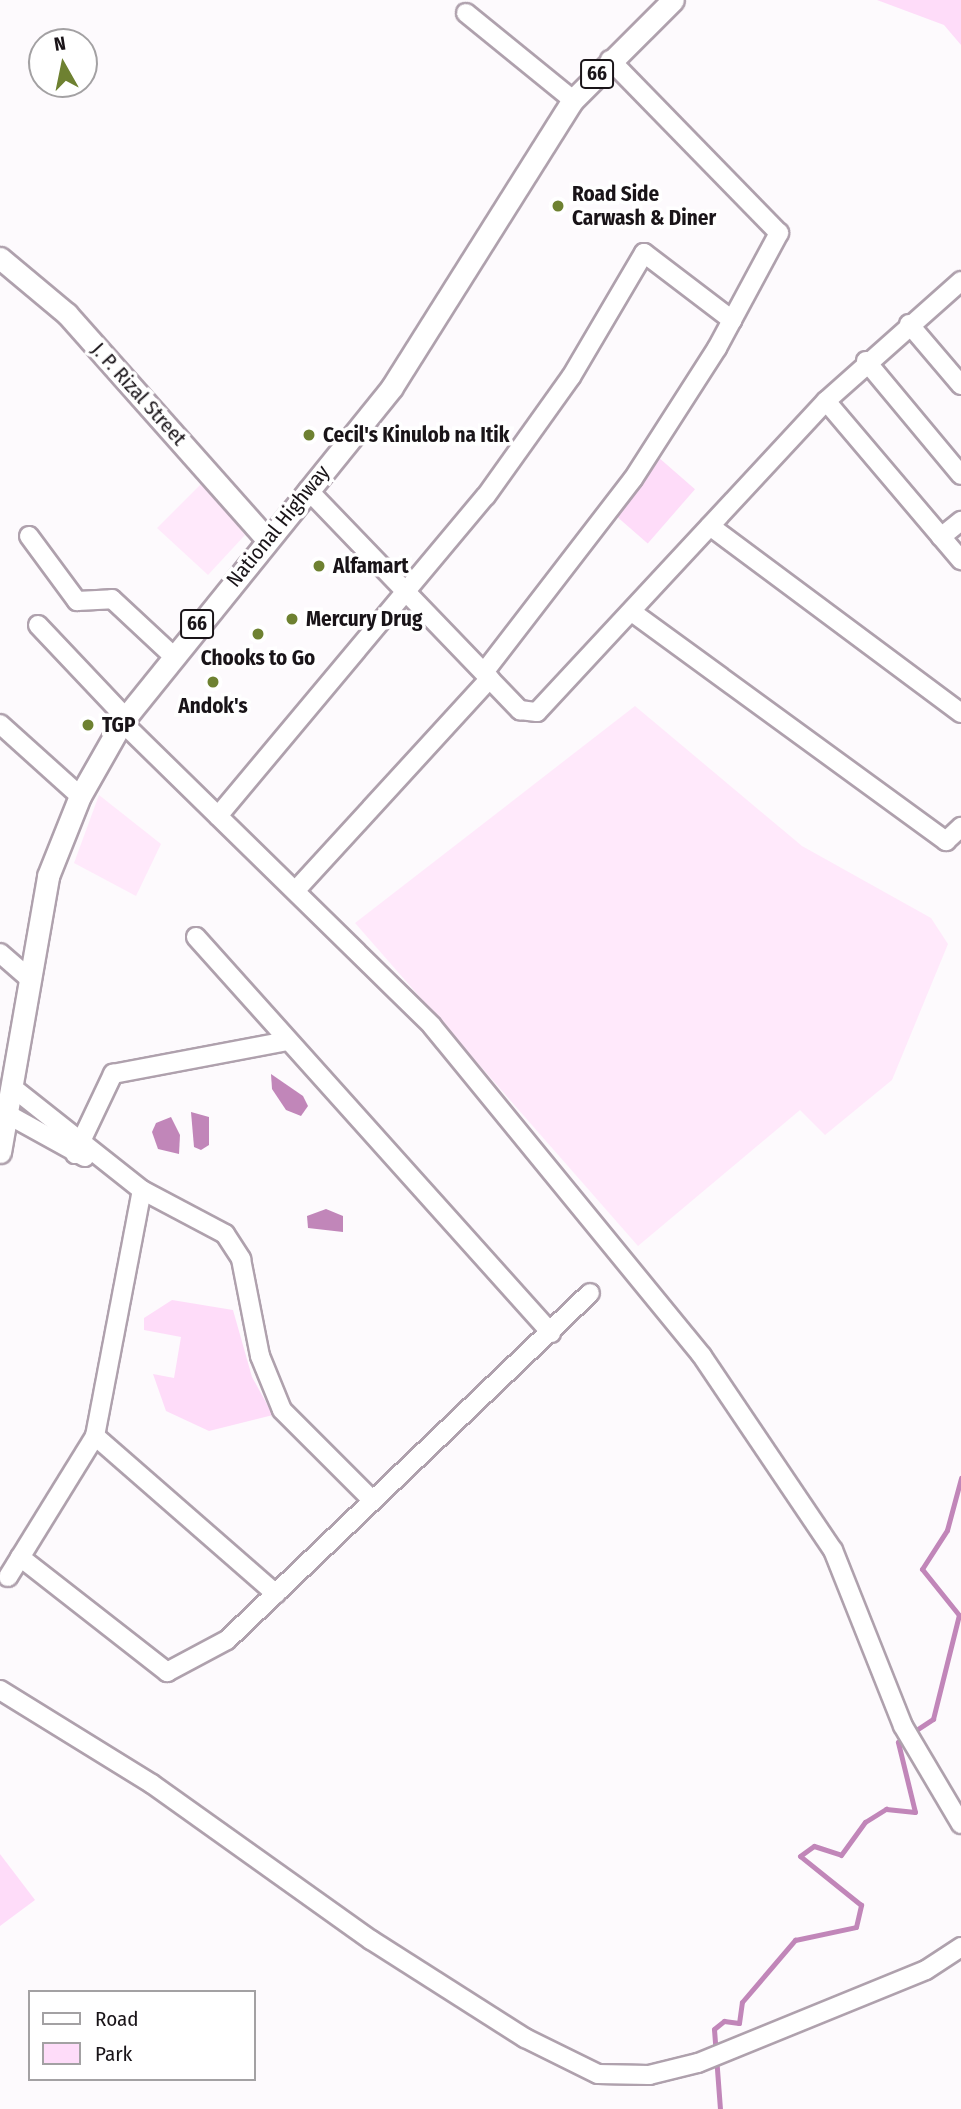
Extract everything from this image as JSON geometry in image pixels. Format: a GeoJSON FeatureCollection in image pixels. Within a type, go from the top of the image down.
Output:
{"type":"FeatureCollection","features":[{"type":"Feature","properties":{"kind":"main road","name":"National Highway"},"geometry":{"type":"LineString","coordinates":[[0,1152],[48,876],[80,796],[124,720],[172,655],[392,387],[573,100],[610,60],[673,0]]}},
{"type":"Feature","properties":{"kind":"main road","name":"J. P. Rizal Street"},"geometry":{"type":"LineString","coordinates":[[0,258],[66,314],[267,539]]}},
{"type":"Feature","properties":{"kind":"street"},"geometry":{"type":"LineString","coordinates":[[466,13],[573,100]]}},
{"type":"Feature","properties":{"kind":"street"},"geometry":{"type":"LineString","coordinates":[[296,890],[487,675],[633,479],[732,320],[779,233],[610,60]]}},
{"type":"Feature","properties":{"kind":"street"},"geometry":{"type":"LineString","coordinates":[[218,816],[407,591],[571,377],[644,253],[732,320]]}},
{"type":"Feature","properties":{"kind":"street"},"geometry":{"type":"LineString","coordinates":[[308,490],[520,710],[537,712],[826,401],[866,361],[909,324],[959,288]]}},
{"type":"Feature","properties":{"kind":"street"},"geometry":{"type":"LineString","coordinates":[[909,324],[961,385]]}},
{"type":"Feature","properties":{"kind":"street"},"geometry":{"type":"LineString","coordinates":[[866,361],[961,475]]}},
{"type":"Feature","properties":{"kind":"street"},"geometry":{"type":"LineString","coordinates":[[826,401],[961,561]]}},
{"type":"Feature","properties":{"kind":"street"},"geometry":{"type":"LineString","coordinates":[[941,537],[961,521]]}},
{"type":"Feature","properties":{"kind":"street"},"geometry":{"type":"LineString","coordinates":[[710,526],[961,713]]}},
{"type":"Feature","properties":{"kind":"street"},"geometry":{"type":"LineString","coordinates":[[29,536],[77,601],[112,599],[172,655]]}},
{"type":"Feature","properties":{"kind":"street"},"geometry":{"type":"LineString","coordinates":[[632,612],[946,841],[961,827]]}},
{"type":"Feature","properties":{"kind":"street"},"geometry":{"type":"LineString","coordinates":[[38,625],[124,720],[218,816],[432,1026],[702,1356],[833,1550],[903,1726],[961,1824]]}},
{"type":"Feature","properties":{"kind":"street"},"geometry":{"type":"LineString","coordinates":[[0,724],[80,796]]}},
{"type":"Feature","properties":{"kind":"street"},"geometry":{"type":"LineString","coordinates":[[195,937],[551,1334]]}},
{"type":"Feature","properties":{"kind":"street"},"geometry":{"type":"LineString","coordinates":[[0,953],[29,978]]}},
{"type":"Feature","properties":{"kind":"street"},"geometry":{"type":"LineString","coordinates":[[80,1147],[113,1074],[287,1041]]}},
{"type":"Feature","properties":{"kind":"street"},"geometry":{"type":"LineString","coordinates":[[12,1087],[80,1147],[142,1190],[212,1223],[234,1244],[260,1356],[282,1410],[372,1500]]}},
{"type":"Feature","properties":{"kind":"street"},"geometry":{"type":"LineString","coordinates":[[7,1114],[80,1147]]}},
{"type":"Feature","properties":{"kind":"street"},"geometry":{"type":"LineString","coordinates":[[8,1577],[95,1436],[142,1190]]}},
{"type":"Feature","properties":{"kind":"street"},"geometry":{"type":"LineString","coordinates":[[20,1557],[167,1672],[227,1640],[372,1500],[551,1334],[590,1293]]}},
{"type":"Feature","properties":{"kind":"street"},"geometry":{"type":"LineString","coordinates":[[95,1436],[275,1594]]}},
{"type":"Feature","properties":{"kind":"street"},"geometry":{"type":"LineString","coordinates":[[0,1690],[152,1784],[370,1940],[525,2038],[598,2074],[649,2075],[698,2063],[926,1970],[961,1947]]}},
{"type":"Feature","properties":{"kind":"shaded area"},"geometry":{"type":"Polygon","coordinates":[[[203,482],[245,535],[208,575],[157,528],[203,482]]]}},
{"type":"Feature","properties":{"kind":"shaded area"},"geometry":{"type":"Polygon","coordinates":[[[635,706],[802,846],[931,918],[948,944],[892,1080],[825,1135],[800,1110],[638,1246],[355,923],[635,706]]]}},
{"type":"Feature","properties":{"kind":"shaded area"},"geometry":{"type":"Polygon","coordinates":[[[99,795],[161,844],[136,896],[74,863],[99,795]]]}},
{"type":"Feature","properties":{"kind":"shaded area"},"geometry":{"type":"Polygon","coordinates":[[[271,1074],[303,1096],[308,1106],[301,1116],[286,1110],[272,1089],[271,1074]]]}},
{"type":"Feature","properties":{"kind":"shaded area"},"geometry":{"type":"Polygon","coordinates":[[[191,1112],[209,1117],[209,1145],[201,1150],[194,1147],[191,1112]]]}},
{"type":"Feature","properties":{"kind":"shaded area"},"geometry":{"type":"Polygon","coordinates":[[[171,1117],[180,1135],[179,1154],[158,1149],[152,1132],[156,1123],[171,1117]]]}},
{"type":"Feature","properties":{"kind":"shaded area"},"geometry":{"type":"Polygon","coordinates":[[[326,1209],[343,1216],[343,1232],[308,1228],[307,1216],[326,1209]]]}},
{"type":"Feature","properties":{"kind":"green space"},"geometry":{"type":"Polygon","coordinates":[[[877,0],[961,0],[961,45],[944,25],[877,0]]]}},
{"type":"Feature","properties":{"kind":"green space"},"geometry":{"type":"Polygon","coordinates":[[[658,457],[695,489],[648,543],[611,511],[658,457]]]}},
{"type":"Feature","properties":{"kind":"green space"},"geometry":{"type":"Polygon","coordinates":[[[172,1300],[233,1310],[252,1377],[273,1415],[209,1431],[166,1411],[153,1374],[174,1378],[181,1337],[144,1330],[144,1318],[172,1300]]]}},
{"type":"Feature","properties":{"kind":"green space"},"geometry":{"type":"Polygon","coordinates":[[[0,1854],[35,1900],[0,1926],[0,1854]]]}},
{"type":"Feature","properties":{"kind":"waterway"},"geometry":{"type":"LineString","coordinates":[[720,2109],[714,2029],[724,2021],[739,2023],[742,2002],[795,1940],[856,1927],[861,1905],[800,1856],[814,1846],[841,1855],[865,1822],[886,1809],[915,1812],[898,1742],[933,1719],[959,1615],[922,1569],[947,1530],[961,1478]]}},
{"type":"Feature","properties":{"kind":"place","name":"Road Side Carwash & Diner"},"geometry":{"type":"Point","coordinates":[558,206]}},
{"type":"Feature","properties":{"kind":"place","name":"Cecil's Kinulob na Itik"},"geometry":{"type":"Point","coordinates":[309,435]}},
{"type":"Feature","properties":{"kind":"place","name":"Alfamart"},"geometry":{"type":"Point","coordinates":[319,566]}},
{"type":"Feature","properties":{"kind":"place","name":"Mercury Drug"},"geometry":{"type":"Point","coordinates":[292,619]}},
{"type":"Feature","properties":{"kind":"place","name":"Chooks to Go"},"geometry":{"type":"Point","coordinates":[258,634]}},
{"type":"Feature","properties":{"kind":"place","name":"Andok's"},"geometry":{"type":"Point","coordinates":[213,682]}},
{"type":"Feature","properties":{"kind":"place","name":"TGP"},"geometry":{"type":"Point","coordinates":[88,725]}}]}
